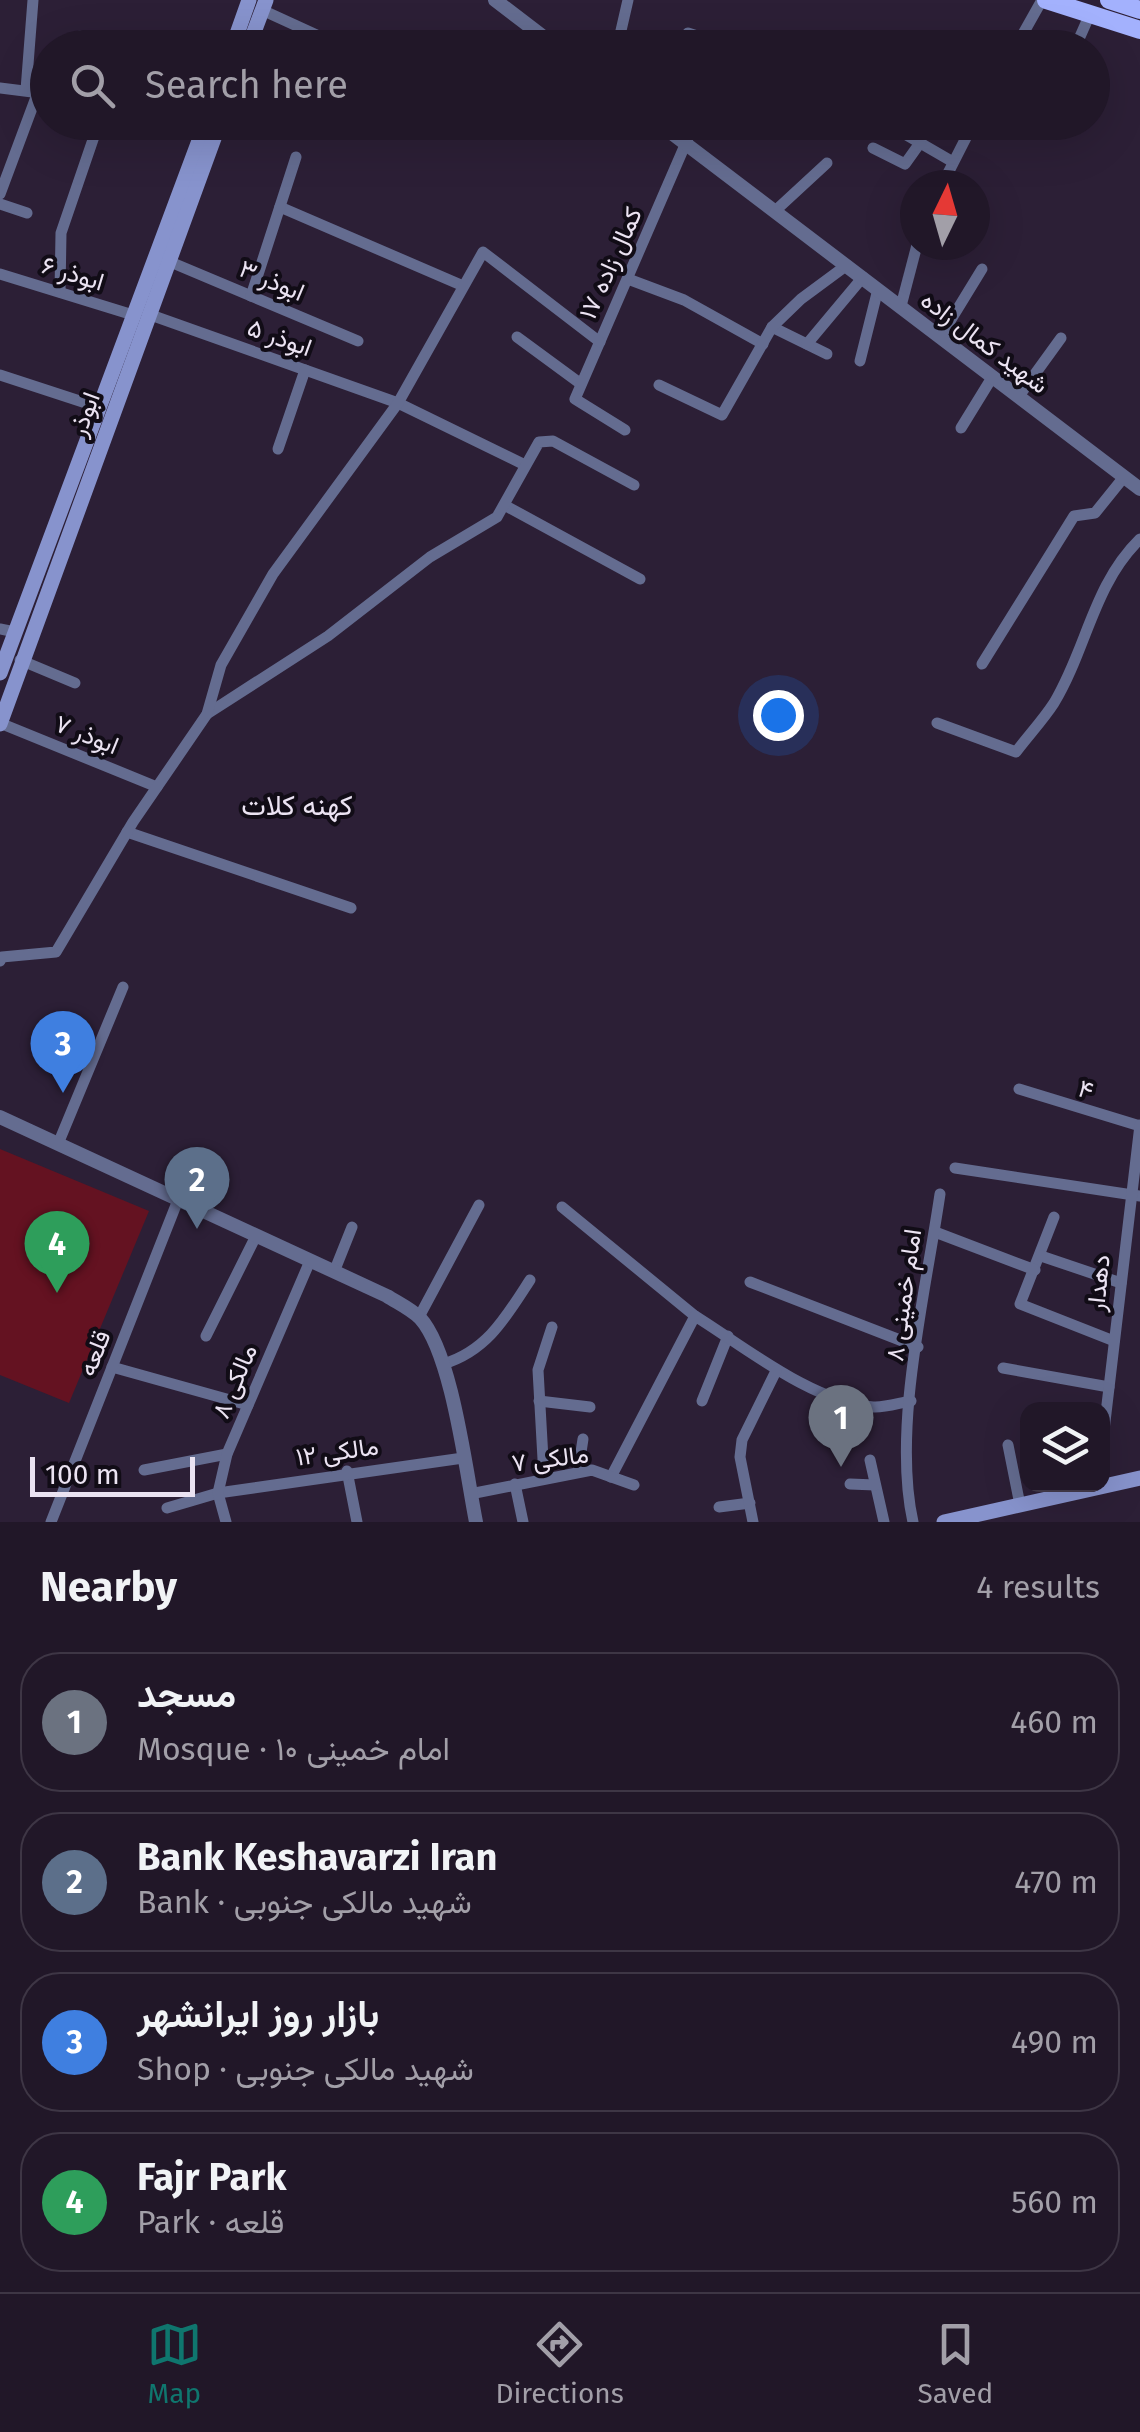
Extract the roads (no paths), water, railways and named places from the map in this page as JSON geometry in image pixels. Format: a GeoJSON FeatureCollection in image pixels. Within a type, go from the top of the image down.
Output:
{"type":"FeatureCollection","features":[{"type":"Feature","properties":{"kind":"main road"},"geometry":{"type":"LineString","coordinates":[[1044,0],[1140,30]]}},
{"type":"Feature","properties":{"kind":"main road"},"geometry":{"type":"LineString","coordinates":[[1109,0],[1139,7]]}},
{"type":"Feature","properties":{"kind":"main road"},"geometry":{"type":"LineString","coordinates":[[243,30],[259,3]]}},
{"type":"Feature","properties":{"kind":"main road"},"geometry":{"type":"LineString","coordinates":[[252,30],[259,3]]}},
{"type":"Feature","properties":{"kind":"main road","name":"ابوذر"},"geometry":{"type":"LineString","coordinates":[[0,723],[140,314],[204,140]]}},
{"type":"Feature","properties":{"kind":"main road","name":"ابوذر"},"geometry":{"type":"LineString","coordinates":[[0,673],[8,630],[98,407],[168,261],[205,140]]}},
{"type":"Feature","properties":{"kind":"main road"},"geometry":{"type":"LineString","coordinates":[[1110,1484],[1140,1478]]}},
{"type":"Feature","properties":{"kind":"main road"},"geometry":{"type":"LineString","coordinates":[[944,1522],[1075,1492]]}},
{"type":"Feature","properties":{"kind":"street"},"geometry":{"type":"LineString","coordinates":[[33,0],[34,30]]}},
{"type":"Feature","properties":{"kind":"street"},"geometry":{"type":"LineString","coordinates":[[494,0],[534,30]]}},
{"type":"Feature","properties":{"kind":"street"},"geometry":{"type":"LineString","coordinates":[[621,30],[628,0]]}},
{"type":"Feature","properties":{"kind":"street"},"geometry":{"type":"LineString","coordinates":[[1026,30],[1044,0]]}},
{"type":"Feature","properties":{"kind":"street"},"geometry":{"type":"LineString","coordinates":[[259,3],[310,30]]}},
{"type":"Feature","properties":{"kind":"street"},"geometry":{"type":"LineString","coordinates":[[1083,30],[1090,14]]}},
{"type":"Feature","properties":{"kind":"street"},"geometry":{"type":"LineString","coordinates":[[0,88],[30,91]]}},
{"type":"Feature","properties":{"kind":"street"},"geometry":{"type":"LineString","coordinates":[[0,194],[30,111]]}},
{"type":"Feature","properties":{"kind":"street"},"geometry":{"type":"LineString","coordinates":[[60,292],[60,233],[93,140]]}},
{"type":"Feature","properties":{"kind":"street","name":"شهید کمال زاده"},"geometry":{"type":"LineString","coordinates":[[680,140],[1140,489]]}},
{"type":"Feature","properties":{"kind":"street","name":"کمال زاده ۱۷"},"geometry":{"type":"LineString","coordinates":[[624,430],[575,400],[687,140]]}},
{"type":"Feature","properties":{"kind":"street"},"geometry":{"type":"LineString","coordinates":[[915,140],[953,162]]}},
{"type":"Feature","properties":{"kind":"street"},"geometry":{"type":"LineString","coordinates":[[949,170],[965,140]]}},
{"type":"Feature","properties":{"kind":"street"},"geometry":{"type":"LineString","coordinates":[[873,148],[905,164],[920,143]]}},
{"type":"Feature","properties":{"kind":"street"},"geometry":{"type":"LineString","coordinates":[[251,296],[296,157]]}},
{"type":"Feature","properties":{"kind":"street"},"geometry":{"type":"LineString","coordinates":[[775,211],[826,163]]}},
{"type":"Feature","properties":{"kind":"street"},"geometry":{"type":"LineString","coordinates":[[0,204],[28,213]]}},
{"type":"Feature","properties":{"kind":"street"},"geometry":{"type":"LineString","coordinates":[[280,207],[461,285]]}},
{"type":"Feature","properties":{"kind":"street"},"geometry":{"type":"LineString","coordinates":[[0,961],[2,957],[56,952],[127,832],[207,714],[221,665],[272,574],[398,403],[483,252],[600,342]]}},
{"type":"Feature","properties":{"kind":"street"},"geometry":{"type":"LineString","coordinates":[[901,306],[912,260]]}},
{"type":"Feature","properties":{"kind":"street","name":"ابوذر ۳"},"geometry":{"type":"LineString","coordinates":[[168,261],[358,341]]}},
{"type":"Feature","properties":{"kind":"street"},"geometry":{"type":"LineString","coordinates":[[659,385],[722,415],[772,327],[800,299],[847,265]]}},
{"type":"Feature","properties":{"kind":"street"},"geometry":{"type":"LineString","coordinates":[[940,336],[982,268]]}},
{"type":"Feature","properties":{"kind":"street","name":"ابوذر ۶"},"geometry":{"type":"LineString","coordinates":[[0,274],[140,314]]}},
{"type":"Feature","properties":{"kind":"street"},"geometry":{"type":"LineString","coordinates":[[807,344],[862,277]]}},
{"type":"Feature","properties":{"kind":"street"},"geometry":{"type":"LineString","coordinates":[[628,278],[684,300],[763,344]]}},
{"type":"Feature","properties":{"kind":"street"},"geometry":{"type":"LineString","coordinates":[[860,360],[878,289]]}},
{"type":"Feature","properties":{"kind":"street","name":"ابوذر ۵"},"geometry":{"type":"LineString","coordinates":[[140,314],[398,403],[525,465]]}},
{"type":"Feature","properties":{"kind":"street"},"geometry":{"type":"LineString","coordinates":[[772,327],[827,354]]}},
{"type":"Feature","properties":{"kind":"street"},"geometry":{"type":"LineString","coordinates":[[518,337],[582,384]]}},
{"type":"Feature","properties":{"kind":"street"},"geometry":{"type":"LineString","coordinates":[[1020,396],[1061,338]]}},
{"type":"Feature","properties":{"kind":"street"},"geometry":{"type":"LineString","coordinates":[[278,450],[305,370]]}},
{"type":"Feature","properties":{"kind":"street"},"geometry":{"type":"LineString","coordinates":[[0,374],[98,407]]}},
{"type":"Feature","properties":{"kind":"street"},"geometry":{"type":"LineString","coordinates":[[961,428],[993,376]]}},
{"type":"Feature","properties":{"kind":"street"},"geometry":{"type":"LineString","coordinates":[[207,714],[328,636],[430,556],[498,517],[539,442],[553,441],[634,486]]}},
{"type":"Feature","properties":{"kind":"street"},"geometry":{"type":"LineString","coordinates":[[982,664],[1074,516],[1096,513],[1124,476]]}},
{"type":"Feature","properties":{"kind":"street"},"geometry":{"type":"LineString","coordinates":[[506,506],[640,579]]}},
{"type":"Feature","properties":{"kind":"street"},"geometry":{"type":"LineString","coordinates":[[937,723],[1016,752],[1055,701],[1102,587],[1120,558],[1140,539]]}},
{"type":"Feature","properties":{"kind":"street"},"geometry":{"type":"LineString","coordinates":[[20,660],[75,682]]}},
{"type":"Feature","properties":{"kind":"street","name":"ابوذر ۷"},"geometry":{"type":"LineString","coordinates":[[0,723],[157,787]]}},
{"type":"Feature","properties":{"kind":"street"},"geometry":{"type":"LineString","coordinates":[[127,832],[351,908]]}},
{"type":"Feature","properties":{"kind":"street"},"geometry":{"type":"LineString","coordinates":[[58,1144],[123,986]]}},
{"type":"Feature","properties":{"kind":"street","name":"۴"},"geometry":{"type":"LineString","coordinates":[[1018,1090],[1140,1126]]}},
{"type":"Feature","properties":{"kind":"street"},"geometry":{"type":"LineString","coordinates":[[0,1117],[310,1260],[418,1316],[433,1337],[443,1364],[476,1522]]}},
{"type":"Feature","properties":{"kind":"street","name":"دهدار"},"geometry":{"type":"LineString","coordinates":[[1107,1402],[1135,1195],[1140,1126]]}},
{"type":"Feature","properties":{"kind":"street"},"geometry":{"type":"LineString","coordinates":[[955,1168],[1135,1195]]}},
{"type":"Feature","properties":{"kind":"street","name":"امام خمینی ۸"},"geometry":{"type":"LineString","coordinates":[[913,1522],[905,1487],[911,1401],[940,1194]]}},
{"type":"Feature","properties":{"kind":"street","name":"قلعه"},"geometry":{"type":"LineString","coordinates":[[51,1522],[178,1200]]}},
{"type":"Feature","properties":{"kind":"street"},"geometry":{"type":"LineString","coordinates":[[418,1316],[478,1205]]}},
{"type":"Feature","properties":{"kind":"street"},"geometry":{"type":"LineString","coordinates":[[562,1207],[695,1316],[776,1371],[873,1407],[911,1401]]}},
{"type":"Feature","properties":{"kind":"street"},"geometry":{"type":"LineString","coordinates":[[1054,1217],[1020,1304],[1114,1341]]}},
{"type":"Feature","properties":{"kind":"street"},"geometry":{"type":"LineString","coordinates":[[334,1272],[352,1228]]}},
{"type":"Feature","properties":{"kind":"street"},"geometry":{"type":"LineString","coordinates":[[934,1232],[1035,1270]]}},
{"type":"Feature","properties":{"kind":"street"},"geometry":{"type":"LineString","coordinates":[[206,1336],[256,1236]]}},
{"type":"Feature","properties":{"kind":"street"},"geometry":{"type":"LineString","coordinates":[[1041,1256],[1121,1283]]}},
{"type":"Feature","properties":{"kind":"street","name":"مالکی ۸"},"geometry":{"type":"LineString","coordinates":[[226,1522],[218,1493],[228,1454],[310,1260]]}},
{"type":"Feature","properties":{"kind":"street"},"geometry":{"type":"LineString","coordinates":[[443,1364],[470,1356],[495,1332],[530,1280]]}},
{"type":"Feature","properties":{"kind":"street"},"geometry":{"type":"LineString","coordinates":[[750,1282],[918,1347]]}},
{"type":"Feature","properties":{"kind":"street"},"geometry":{"type":"LineString","coordinates":[[611,1477],[695,1316]]}},
{"type":"Feature","properties":{"kind":"street"},"geometry":{"type":"LineString","coordinates":[[544,1477],[538,1370],[552,1327]]}},
{"type":"Feature","properties":{"kind":"street"},"geometry":{"type":"LineString","coordinates":[[702,1401],[728,1336]]}},
{"type":"Feature","properties":{"kind":"street"},"geometry":{"type":"LineString","coordinates":[[112,1367],[248,1405]]}},
{"type":"Feature","properties":{"kind":"street"},"geometry":{"type":"LineString","coordinates":[[1003,1368],[1109,1387]]}},
{"type":"Feature","properties":{"kind":"street"},"geometry":{"type":"LineString","coordinates":[[754,1522],[740,1457],[742,1440],[776,1371]]}},
{"type":"Feature","properties":{"kind":"street"},"geometry":{"type":"LineString","coordinates":[[539,1401],[590,1407]]}},
{"type":"Feature","properties":{"kind":"street"},"geometry":{"type":"LineString","coordinates":[[578,1472],[584,1439]]}},
{"type":"Feature","properties":{"kind":"street"},"geometry":{"type":"LineString","coordinates":[[1008,1446],[1020,1505]]}},
{"type":"Feature","properties":{"kind":"street"},"geometry":{"type":"LineString","coordinates":[[144,1470],[228,1454]]}},
{"type":"Feature","properties":{"kind":"street","name":"مالکی ۱۲"},"geometry":{"type":"LineString","coordinates":[[167,1508],[218,1493],[347,1471],[463,1458]]}},
{"type":"Feature","properties":{"kind":"street"},"geometry":{"type":"LineString","coordinates":[[870,1460],[884,1522]]}},
{"type":"Feature","properties":{"kind":"street","name":"مالکی ۷"},"geometry":{"type":"LineString","coordinates":[[470,1494],[592,1470],[634,1484]]}},
{"type":"Feature","properties":{"kind":"street"},"geometry":{"type":"LineString","coordinates":[[347,1471],[357,1522]]}},
{"type":"Feature","properties":{"kind":"street"},"geometry":{"type":"LineString","coordinates":[[515,1484],[523,1522]]}},
{"type":"Feature","properties":{"kind":"street"},"geometry":{"type":"LineString","coordinates":[[850,1484],[875,1485]]}},
{"type":"Feature","properties":{"kind":"street"},"geometry":{"type":"LineString","coordinates":[[719,1507],[750,1503]]}},
{"type":"Feature","properties":{"kind":"place","name":"بازار روز ایرانشهر"},"geometry":{"type":"Point","coordinates":[63,1093]}},
{"type":"Feature","properties":{"kind":"place","name":"Bank Keshavarzi Iran"},"geometry":{"type":"Point","coordinates":[197,1229]}},
{"type":"Feature","properties":{"kind":"place","name":"Fajr Park"},"geometry":{"type":"Point","coordinates":[57,1293]}},
{"type":"Feature","properties":{"kind":"place","name":"مسجد"},"geometry":{"type":"Point","coordinates":[841,1467]}},
{"type":"Feature","properties":{"kind":"district","name":"کهنه کلات"},"geometry":{"type":"Point","coordinates":[297,805]}}]}
